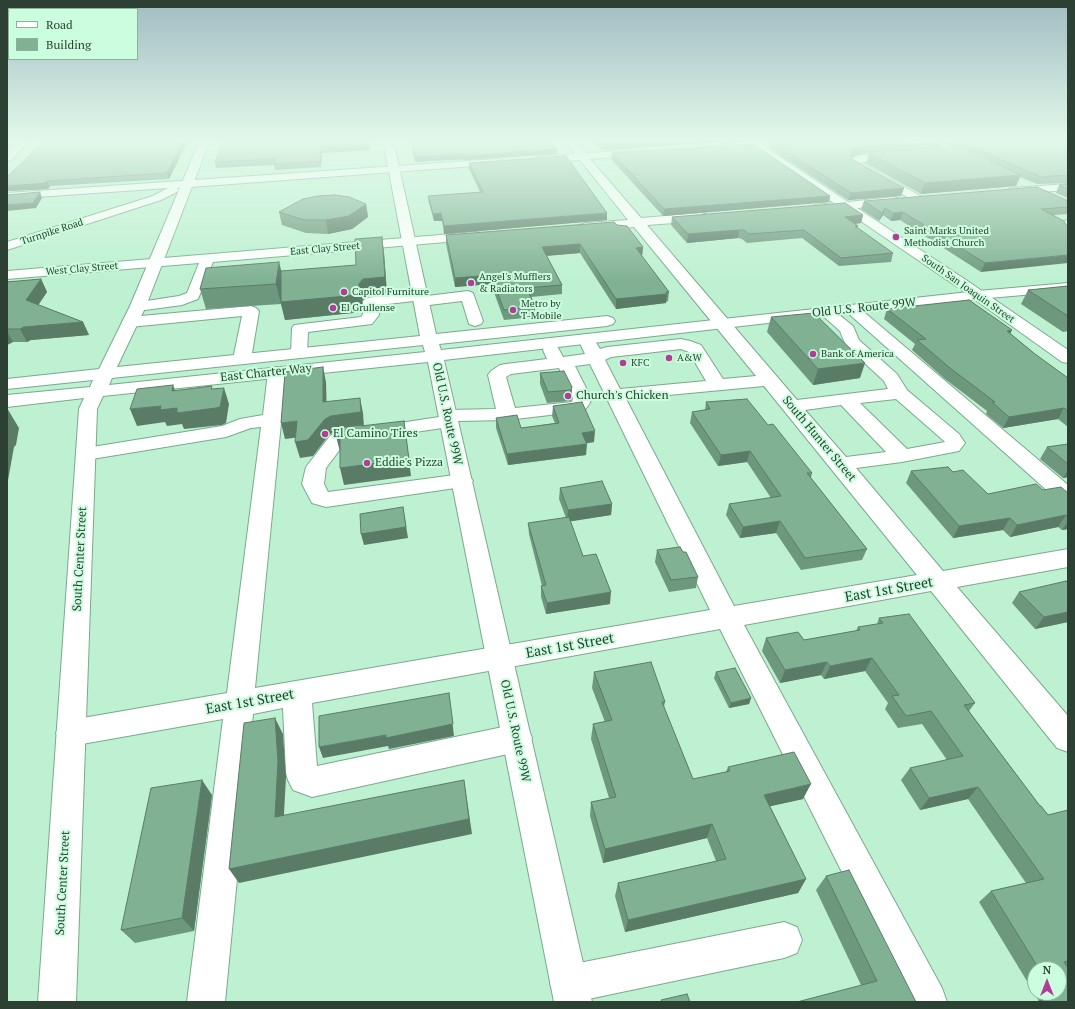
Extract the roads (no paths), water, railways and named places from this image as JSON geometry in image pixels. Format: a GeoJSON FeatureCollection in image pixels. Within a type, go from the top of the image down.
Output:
{"type":"FeatureCollection","features":[{"type":"Feature","properties":{"kind":"street"},"geometry":{"type":"LineString","coordinates":[[7,196],[141,187]]}},
{"type":"Feature","properties":{"kind":"street","name":"Turnpike Road"},"geometry":{"type":"LineString","coordinates":[[7,246],[157,198],[180,187]]}},
{"type":"Feature","properties":{"kind":"street","name":"South Center Street"},"geometry":{"type":"LineString","coordinates":[[57,1002],[88,409],[138,306],[186,187]]}},
{"type":"Feature","properties":{"kind":"street"},"geometry":{"type":"LineString","coordinates":[[398,187],[432,347],[625,319]]}},
{"type":"Feature","properties":{"kind":"street","name":"South Hunter Street"},"geometry":{"type":"LineString","coordinates":[[609,187],[1068,738]]}},
{"type":"Feature","properties":{"kind":"street","name":"South San Joaquin Street"},"geometry":{"type":"LineString","coordinates":[[819,187],[978,295],[1061,347],[1068,358]]}},
{"type":"Feature","properties":{"kind":"street"},"geometry":{"type":"LineString","coordinates":[[897,187],[918,199]]}},
{"type":"Feature","properties":{"kind":"street"},"geometry":{"type":"LineString","coordinates":[[1029,187],[1055,199]]}},
{"type":"Feature","properties":{"kind":"street"},"geometry":{"type":"LineString","coordinates":[[1004,192],[1067,187]]}},
{"type":"Feature","properties":{"kind":"street"},"geometry":{"type":"LineString","coordinates":[[807,209],[934,198]]}},
{"type":"Feature","properties":{"kind":"street"},"geometry":{"type":"LineString","coordinates":[[575,228],[715,216]]}},
{"type":"Feature","properties":{"kind":"street"},"geometry":{"type":"LineString","coordinates":[[1068,224],[1068,230]]}},
{"type":"Feature","properties":{"kind":"street","name":"East Clay Street"},"geometry":{"type":"LineString","coordinates":[[156,263],[207,259],[250,261],[410,242],[489,235]]}},
{"type":"Feature","properties":{"kind":"street"},"geometry":{"type":"LineString","coordinates":[[138,306],[189,298],[193,296],[200,282],[207,259]]}},
{"type":"Feature","properties":{"kind":"street","name":"West Clay Street"},"geometry":{"type":"LineString","coordinates":[[7,275],[156,263]]}},
{"type":"Feature","properties":{"kind":"street","name":"Old U.S. Route 99W"},"geometry":{"type":"LineString","coordinates":[[774,303],[1068,272]]}},
{"type":"Feature","properties":{"kind":"street"},"geometry":{"type":"LineString","coordinates":[[200,282],[215,280]]}},
{"type":"Feature","properties":{"kind":"street","name":"Old U.S. Route 99W"},"geometry":{"type":"LineString","coordinates":[[571,993],[449,419],[432,347],[548,343],[591,348],[713,313],[827,312],[978,295],[1068,287]]}},
{"type":"Feature","properties":{"kind":"street"},"geometry":{"type":"LineString","coordinates":[[299,353],[300,328],[366,321],[371,315],[371,300],[468,296],[476,321]]}},
{"type":"Feature","properties":{"kind":"street"},"geometry":{"type":"LineString","coordinates":[[853,310],[1068,497]]}},
{"type":"Feature","properties":{"kind":"street"},"geometry":{"type":"LineString","coordinates":[[130,322],[251,312],[242,359]]}},
{"type":"Feature","properties":{"kind":"street"},"geometry":{"type":"LineString","coordinates":[[827,312],[847,329],[852,342],[891,378],[900,392],[952,438],[955,443],[952,447],[902,456],[840,464]]}},
{"type":"Feature","properties":{"kind":"street"},"geometry":{"type":"LineString","coordinates":[[462,481],[326,500],[320,498],[313,484],[316,467],[337,440],[342,437],[449,419],[577,407],[581,403],[582,398],[548,343]]}},
{"type":"Feature","properties":{"kind":"street"},"geometry":{"type":"LineString","coordinates":[[507,414],[497,376],[506,369],[561,362],[591,348],[607,352],[681,344],[690,346],[695,349],[718,385]]}},
{"type":"Feature","properties":{"kind":"street","name":"East Charter Way"},"geometry":{"type":"LineString","coordinates":[[101,382],[242,359],[299,353],[432,347]]}},
{"type":"Feature","properties":{"kind":"street","name":"East Charter Way"},"geometry":{"type":"LineString","coordinates":[[101,382],[277,372],[432,347]]}},
{"type":"Feature","properties":{"kind":"street"},"geometry":{"type":"LineString","coordinates":[[591,348],[727,618],[928,1002]]}},
{"type":"Feature","properties":{"kind":"street"},"geometry":{"type":"LineString","coordinates":[[206,1002],[241,704],[277,372]]}},
{"type":"Feature","properties":{"kind":"street"},"geometry":{"type":"LineString","coordinates":[[614,396],[769,380]]}},
{"type":"Feature","properties":{"kind":"street"},"geometry":{"type":"LineString","coordinates":[[7,384],[101,382]]}},
{"type":"Feature","properties":{"kind":"street"},"geometry":{"type":"LineString","coordinates":[[7,401],[101,382]]}},
{"type":"Feature","properties":{"kind":"street"},"geometry":{"type":"LineString","coordinates":[[792,406],[900,392]]}},
{"type":"Feature","properties":{"kind":"street"},"geometry":{"type":"LineString","coordinates":[[845,399],[902,456]]}},
{"type":"Feature","properties":{"kind":"street"},"geometry":{"type":"LineString","coordinates":[[86,454],[226,431],[247,423],[272,420]]}},
{"type":"Feature","properties":{"kind":"street","name":"East 1st Street"},"geometry":{"type":"LineString","coordinates":[[71,733],[1068,558]]}},
{"type":"Feature","properties":{"kind":"street"},"geometry":{"type":"LineString","coordinates":[[297,694],[302,773],[304,780],[312,782],[516,738]]}},
{"type":"Feature","properties":{"kind":"street"},"geometry":{"type":"LineString","coordinates":[[571,993],[784,940]]}},
{"type":"Feature","properties":{"kind":"place","name":"Saint Marks United Methodist Church"},"geometry":{"type":"Point","coordinates":[896,237]}},
{"type":"Feature","properties":{"kind":"place","name":"Angel's Mufflers & Radiators"},"geometry":{"type":"Point","coordinates":[471,283]}},
{"type":"Feature","properties":{"kind":"place","name":"Capitol Furniture"},"geometry":{"type":"Point","coordinates":[344,292]}},
{"type":"Feature","properties":{"kind":"place","name":"El Grullense"},"geometry":{"type":"Point","coordinates":[333,308]}},
{"type":"Feature","properties":{"kind":"place","name":"Metro by T-Mobile"},"geometry":{"type":"Point","coordinates":[513,310]}},
{"type":"Feature","properties":{"kind":"place","name":"Bank of America"},"geometry":{"type":"Point","coordinates":[813,354]}},
{"type":"Feature","properties":{"kind":"place","name":"A&W"},"geometry":{"type":"Point","coordinates":[669,358]}},
{"type":"Feature","properties":{"kind":"place","name":"KFC"},"geometry":{"type":"Point","coordinates":[623,363]}},
{"type":"Feature","properties":{"kind":"place","name":"Church's Chicken"},"geometry":{"type":"Point","coordinates":[568,396]}},
{"type":"Feature","properties":{"kind":"place","name":"El Camino Tires"},"geometry":{"type":"Point","coordinates":[325,434]}},
{"type":"Feature","properties":{"kind":"place","name":"Eddie's Pizza"},"geometry":{"type":"Point","coordinates":[367,463]}}]}
